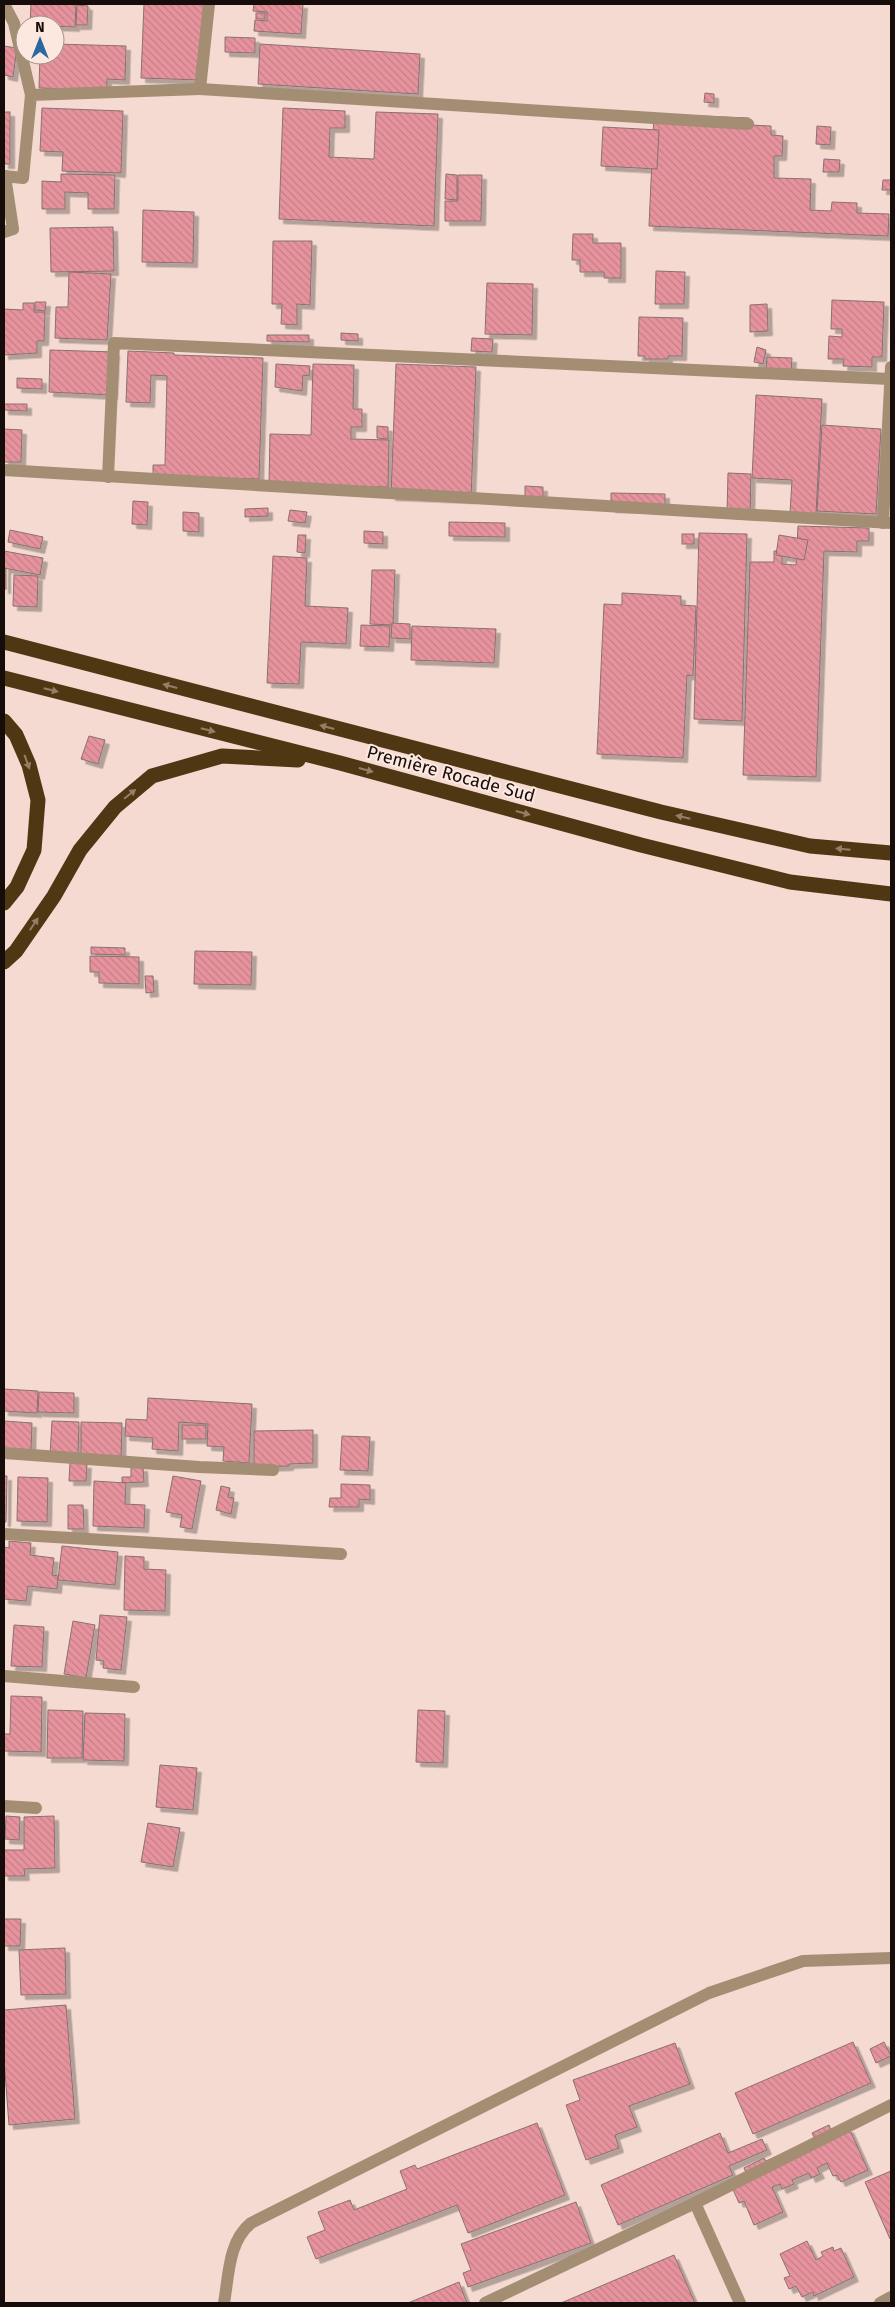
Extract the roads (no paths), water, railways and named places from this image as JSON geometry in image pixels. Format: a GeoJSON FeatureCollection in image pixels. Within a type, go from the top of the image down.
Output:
{"type":"FeatureCollection","features":[{"type":"Feature","properties":{"kind":"highway","name":"Première Rocade Sud"},"geometry":{"type":"LineString","coordinates":[[4,642],[661,812],[810,846],[891,853]]}},
{"type":"Feature","properties":{"kind":"highway","name":"Première Rocade Sud"},"geometry":{"type":"LineString","coordinates":[[4,678],[340,763],[641,845],[790,882],[891,894]]}},
{"type":"Feature","properties":{"kind":"highway"},"geometry":{"type":"LineString","coordinates":[[4,721],[16,735],[29,765],[38,800],[34,850],[17,888],[4,903]]}},
{"type":"Feature","properties":{"kind":"highway"},"geometry":{"type":"LineString","coordinates":[[4,962],[16,951],[54,896],[80,850],[115,807],[152,776],[222,756],[255,756],[340,763]]}},
{"type":"Feature","properties":{"kind":"street"},"geometry":{"type":"LineString","coordinates":[[4,4],[14,23],[31,95],[23,178],[4,176],[13,229],[4,232]]}},
{"type":"Feature","properties":{"kind":"street"},"geometry":{"type":"LineString","coordinates":[[200,89],[209,4]]}},
{"type":"Feature","properties":{"kind":"street"},"geometry":{"type":"LineString","coordinates":[[31,95],[200,89],[748,124]]}},
{"type":"Feature","properties":{"kind":"street"},"geometry":{"type":"LineString","coordinates":[[4,470],[108,477],[887,523],[891,373],[114,342],[108,477]]}},
{"type":"Feature","properties":{"kind":"street"},"geometry":{"type":"LineString","coordinates":[[4,1454],[273,1470]]}},
{"type":"Feature","properties":{"kind":"street"},"geometry":{"type":"LineString","coordinates":[[4,1534],[341,1554]]}},
{"type":"Feature","properties":{"kind":"street"},"geometry":{"type":"LineString","coordinates":[[4,1676],[134,1687]]}},
{"type":"Feature","properties":{"kind":"street"},"geometry":{"type":"LineString","coordinates":[[4,1806],[36,1808]]}},
{"type":"Feature","properties":{"kind":"street"},"geometry":{"type":"LineString","coordinates":[[224,2303],[232,2250],[240,2232],[251,2223],[709,1993],[803,1961],[891,1958]]}},
{"type":"Feature","properties":{"kind":"street"},"geometry":{"type":"LineString","coordinates":[[486,2303],[696,2204],[891,2104]]}},
{"type":"Feature","properties":{"kind":"street"},"geometry":{"type":"LineString","coordinates":[[696,2204],[740,2303]]}},
{"type":"Feature","properties":{"kind":"street"},"geometry":{"type":"LineString","coordinates":[[880,2303],[891,2297]]}}]}
